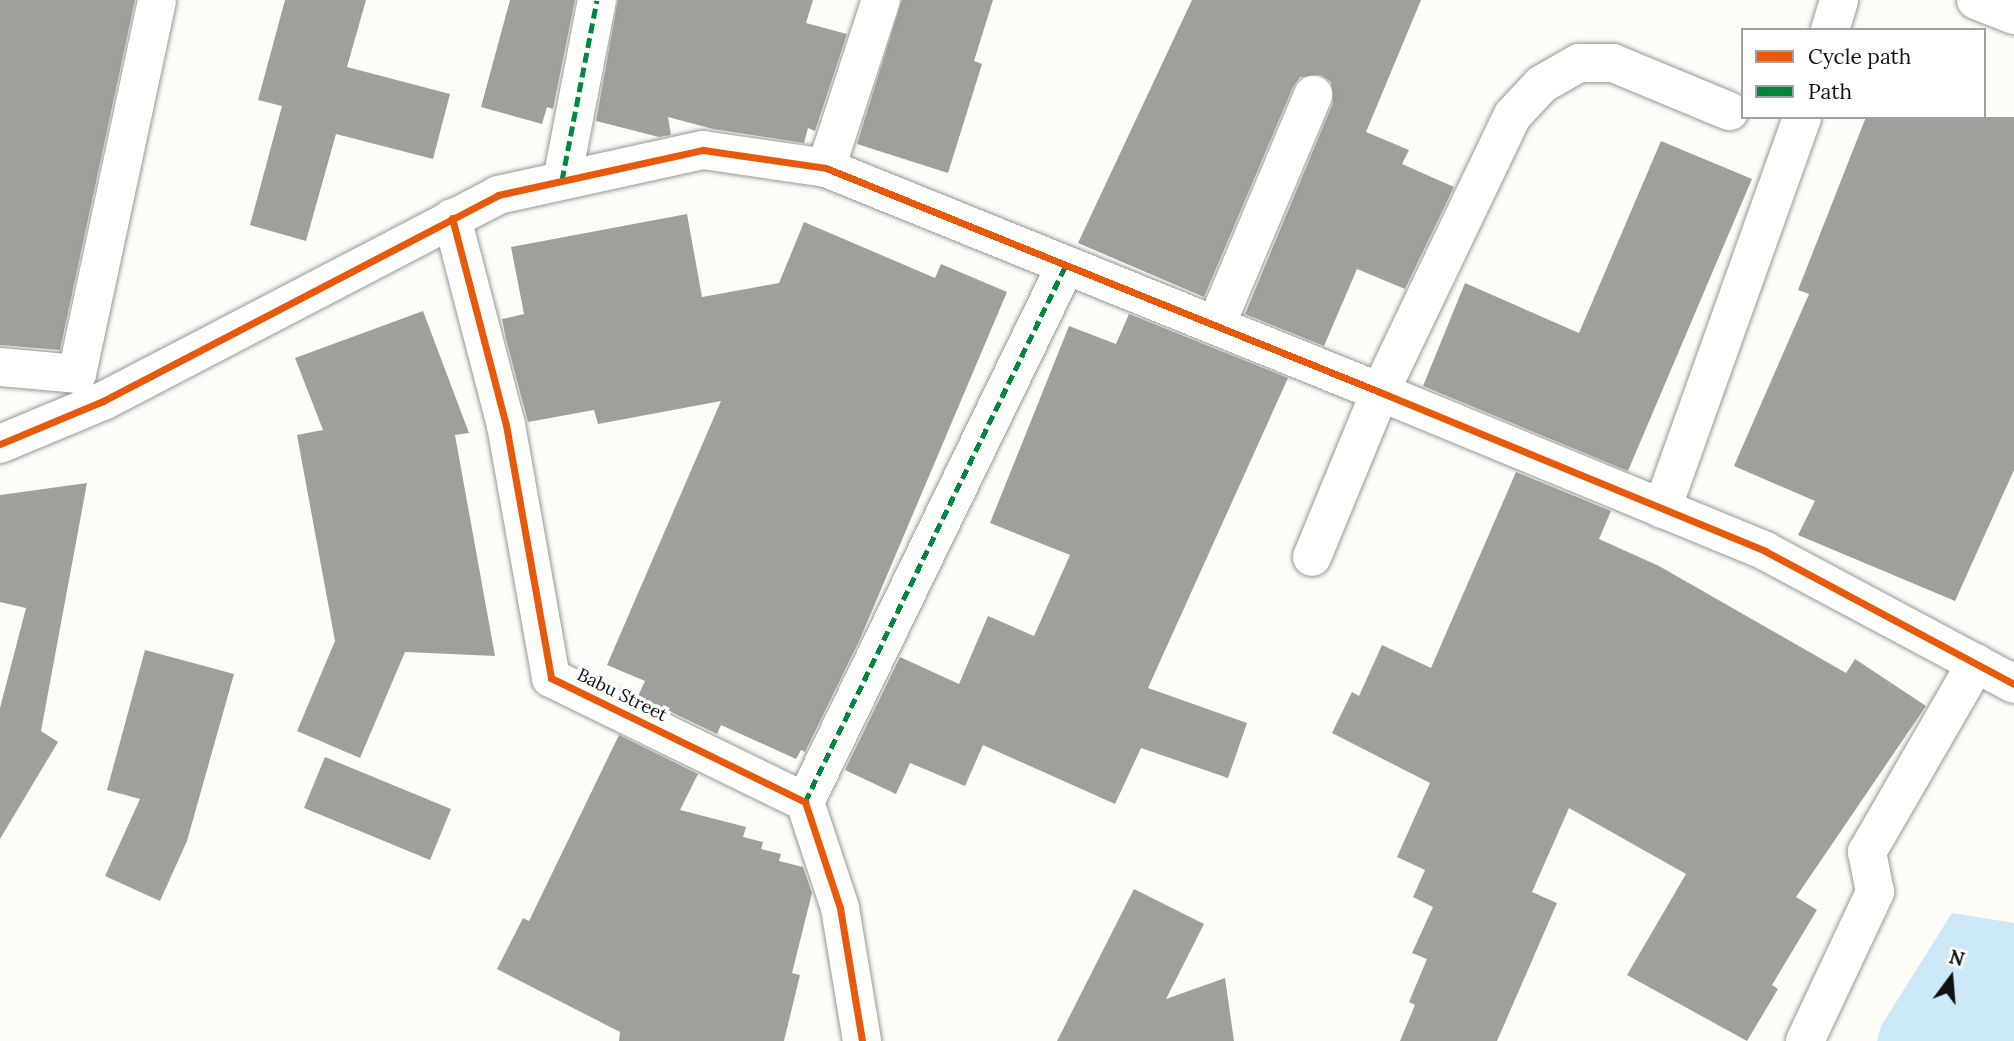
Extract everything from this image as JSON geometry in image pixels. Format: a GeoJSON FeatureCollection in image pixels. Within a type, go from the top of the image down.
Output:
{"type":"FeatureCollection","features":[{"type":"Feature","properties":{"kind":"street"},"geometry":{"type":"LineString","coordinates":[[0,367],[77,374],[157,0]]}},
{"type":"Feature","properties":{"kind":"street"},"geometry":{"type":"LineString","coordinates":[[562,180],[597,0]]}},
{"type":"Feature","properties":{"kind":"street"},"geometry":{"type":"LineString","coordinates":[[826,168],[880,0]]}},
{"type":"Feature","properties":{"kind":"street"},"geometry":{"type":"LineString","coordinates":[[1830,28],[1839,0]]}},
{"type":"Feature","properties":{"kind":"street"},"geometry":{"type":"LineString","coordinates":[[1976,0],[2014,15]]}},
{"type":"Feature","properties":{"kind":"street"},"geometry":{"type":"LineString","coordinates":[[1311,557],[1380,392],[1513,115],[1542,84],[1580,64],[1613,63],[1729,111]]}},
{"type":"Feature","properties":{"kind":"street"},"geometry":{"type":"LineString","coordinates":[[1216,326],[1313,95]]}},
{"type":"Feature","properties":{"kind":"street"},"geometry":{"type":"LineString","coordinates":[[1662,509],[1801,119]]}},
{"type":"Feature","properties":{"kind":"street"},"geometry":{"type":"LineString","coordinates":[[0,444],[103,401],[498,195],[703,150],[826,168],[1380,392],[1765,551],[2014,684]]}},
{"type":"Feature","properties":{"kind":"street","name":"Babu Street"},"geometry":{"type":"LineString","coordinates":[[452,218],[506,425],[551,678],[805,802]]}},
{"type":"Feature","properties":{"kind":"street"},"geometry":{"type":"LineString","coordinates":[[862,1041],[840,908],[805,802],[1066,265]]}},
{"type":"Feature","properties":{"kind":"street"},"geometry":{"type":"LineString","coordinates":[[1805,1041],[1875,892],[1867,852],[1976,663]]}},
{"type":"Feature","properties":{"kind":"water"},"geometry":{"type":"Polygon","coordinates":[[[1952,913],[2014,923],[2014,1041],[1877,1041],[1881,1026],[1952,913]]]}},
{"type":"Feature","properties":{"kind":"building"},"geometry":{"type":"Polygon","coordinates":[[[0,0],[135,0],[60,350],[0,345],[0,0]]]}},
{"type":"Feature","properties":{"kind":"building"},"geometry":{"type":"Polygon","coordinates":[[[285,0],[366,0],[347,67],[450,94],[433,159],[336,134],[306,241],[250,225],[282,106],[258,100],[285,0]]]}},
{"type":"Feature","properties":{"kind":"building"},"geometry":{"type":"Polygon","coordinates":[[[510,0],[575,0],[553,109],[547,107],[542,124],[481,107],[510,0]]]}},
{"type":"Feature","properties":{"kind":"building"},"geometry":{"type":"Polygon","coordinates":[[[618,0],[813,0],[806,23],[847,34],[815,131],[808,128],[804,143],[713,129],[668,117],[671,135],[659,137],[596,121],[618,0]]]}},
{"type":"Feature","properties":{"kind":"building"},"geometry":{"type":"Polygon","coordinates":[[[902,0],[993,0],[974,61],[982,64],[948,173],[857,144],[902,0]]]}},
{"type":"Feature","properties":{"kind":"building"},"geometry":{"type":"Polygon","coordinates":[[[1192,0],[1421,0],[1366,132],[1409,150],[1402,164],[1454,187],[1405,289],[1357,269],[1324,346],[1245,314],[1333,103],[1331,82],[1321,75],[1300,77],[1293,87],[1204,297],[1078,243],[1192,0]]]}},
{"type":"Feature","properties":{"kind":"building"},"geometry":{"type":"Polygon","coordinates":[[[2014,117],[2014,470],[1955,601],[1798,535],[1815,501],[1734,466],[1809,294],[1798,290],[1865,119],[2014,117]]]}},
{"type":"Feature","properties":{"kind":"building"},"geometry":{"type":"Polygon","coordinates":[[[1661,141],[1752,179],[1628,471],[1423,386],[1465,283],[1579,333],[1661,141]]]}},
{"type":"Feature","properties":{"kind":"building"},"geometry":{"type":"Polygon","coordinates":[[[687,214],[702,297],[779,283],[804,222],[935,278],[941,264],[1007,292],[860,639],[805,752],[801,750],[796,759],[721,725],[717,734],[638,696],[645,681],[607,665],[721,401],[598,424],[594,410],[528,422],[502,319],[524,314],[511,247],[687,214]]]}},
{"type":"Feature","properties":{"kind":"building"},"geometry":{"type":"Polygon","coordinates":[[[423,311],[469,433],[455,435],[495,656],[405,652],[360,758],[297,731],[335,641],[297,435],[323,430],[295,358],[423,311]]]}},
{"type":"Feature","properties":{"kind":"building"},"geometry":{"type":"Polygon","coordinates":[[[1129,314],[1288,378],[1148,688],[1247,723],[1228,778],[1141,748],[1115,804],[983,745],[965,786],[910,763],[896,794],[845,770],[900,657],[959,684],[988,616],[1034,636],[1070,555],[990,523],[1069,326],[1116,344],[1129,314]]]}},
{"type":"Feature","properties":{"kind":"building"},"geometry":{"type":"Polygon","coordinates":[[[1516,472],[1611,511],[1599,539],[1659,566],[1846,673],[1855,659],[1926,706],[1796,897],[1817,910],[1772,985],[1778,989],[1747,1041],[1627,975],[1686,874],[1569,808],[1532,892],[1557,903],[1497,1041],[1400,1041],[1415,1005],[1409,1002],[1427,959],[1412,953],[1433,907],[1413,897],[1425,870],[1397,857],[1430,783],[1332,733],[1352,692],[1359,696],[1382,645],[1431,668],[1516,472]]]}},
{"type":"Feature","properties":{"kind":"building"},"geometry":{"type":"Polygon","coordinates":[[[87,483],[41,731],[58,742],[0,839],[0,708],[26,608],[0,602],[0,495],[87,483]]]}},
{"type":"Feature","properties":{"kind":"building"},"geometry":{"type":"Polygon","coordinates":[[[145,650],[234,674],[187,841],[160,901],[105,876],[140,799],[107,790],[145,650]]]}},
{"type":"Feature","properties":{"kind":"building"},"geometry":{"type":"Polygon","coordinates":[[[619,735],[698,774],[680,810],[746,827],[743,837],[763,842],[761,849],[781,854],[779,861],[803,867],[812,893],[792,973],[800,975],[784,1041],[619,1041],[620,1032],[497,969],[523,918],[529,921],[619,735]]]}},
{"type":"Feature","properties":{"kind":"building"},"geometry":{"type":"Polygon","coordinates":[[[325,757],[451,809],[430,860],[304,808],[325,757]]]}},
{"type":"Feature","properties":{"kind":"building"},"geometry":{"type":"Polygon","coordinates":[[[1134,889],[1204,924],[1166,999],[1225,978],[1234,1041],[1057,1041],[1134,889]]]}},
{"type":"Feature","properties":{"kind":"marked path"},"geometry":{"type":"LineString","coordinates":[[562,180],[597,0]]}},
{"type":"Feature","properties":{"kind":"marked path"},"geometry":{"type":"LineString","coordinates":[[805,802],[1066,265]]}},
{"type":"Feature","properties":{"kind":"cycle path"},"geometry":{"type":"LineString","coordinates":[[0,444],[103,401],[498,195],[703,150],[826,168],[1380,392],[1765,551],[2014,684]]}},
{"type":"Feature","properties":{"kind":"cycle path"},"geometry":{"type":"LineString","coordinates":[[452,218],[506,425],[551,678],[805,802],[840,908],[862,1041]]}}]}
